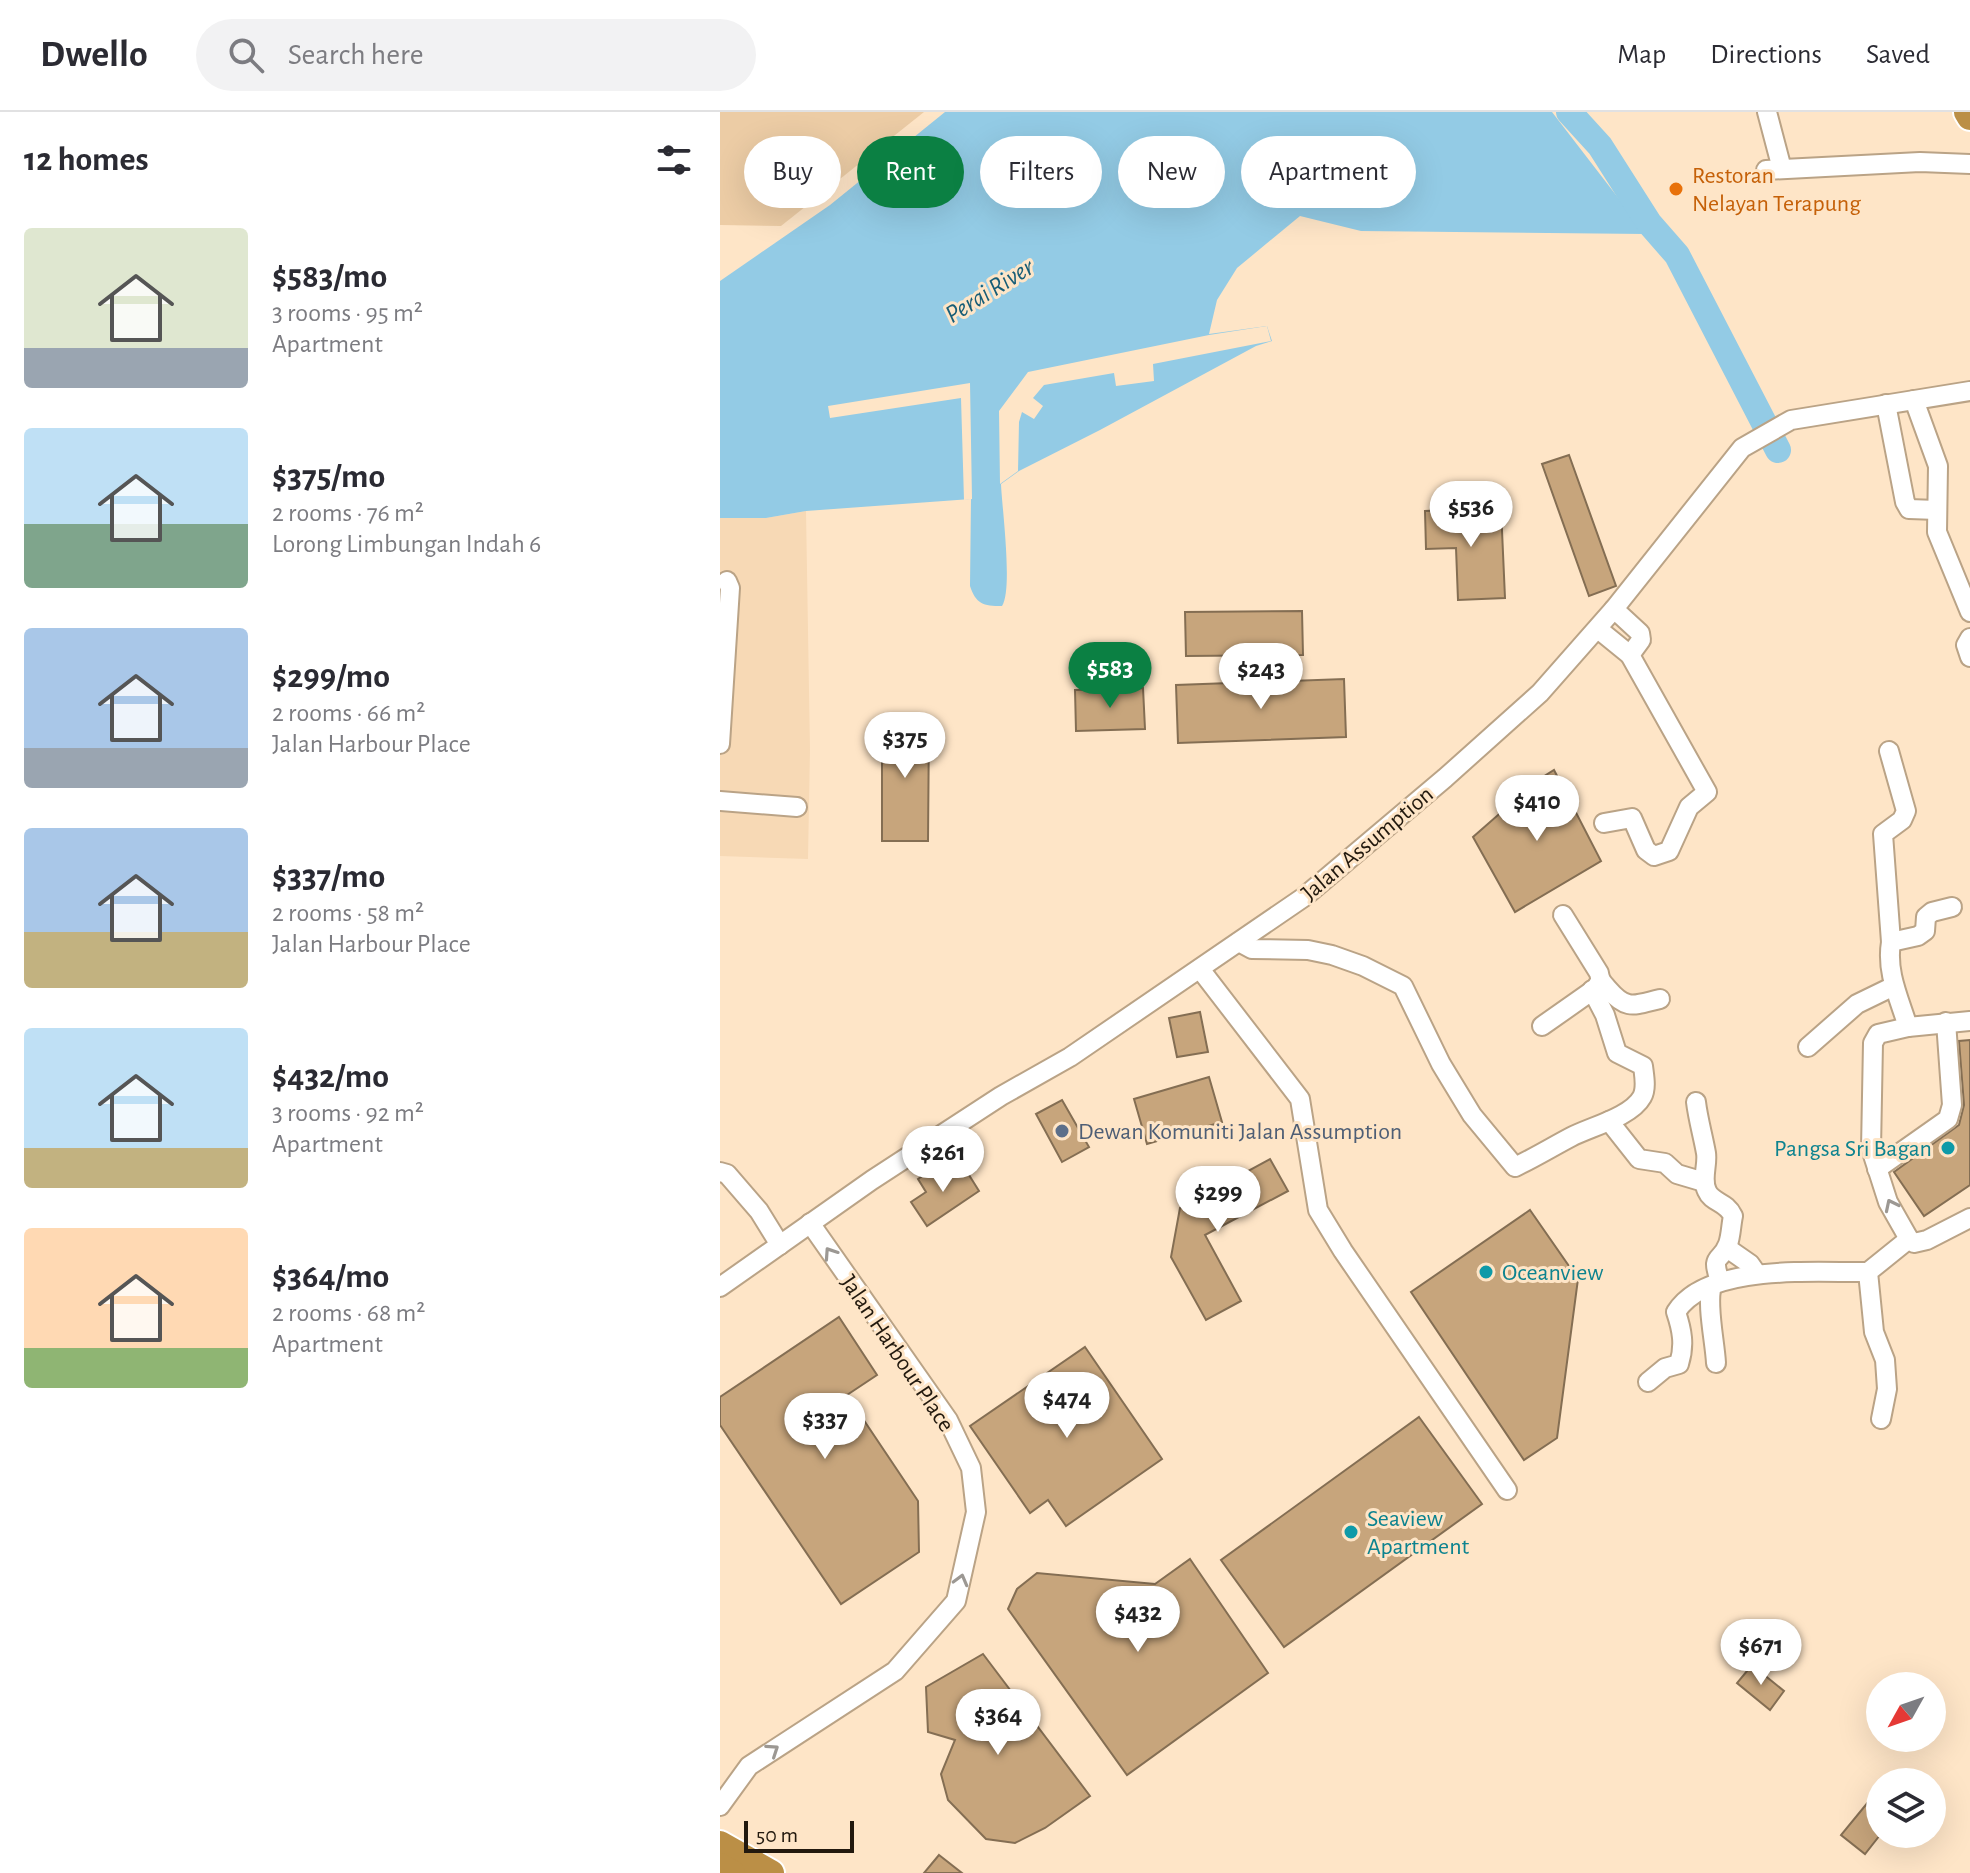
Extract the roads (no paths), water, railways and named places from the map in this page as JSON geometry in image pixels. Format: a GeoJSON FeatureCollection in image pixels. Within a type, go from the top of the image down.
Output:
{"type":"FeatureCollection","features":[{"type":"Feature","properties":{"kind":"highway"},"geometry":{"type":"LineString","coordinates":[[720,1844],[771,1873]]}},
{"type":"Feature","properties":{"kind":"highway"},"geometry":{"type":"LineString","coordinates":[[720,1866],[732,1873]]}},
{"type":"Feature","properties":{"kind":"street"},"geometry":{"type":"LineString","coordinates":[[1767,112],[1774,169],[1920,162],[1969,166]]}},
{"type":"Feature","properties":{"kind":"street","name":"Jalan Assumption"},"geometry":{"type":"LineString","coordinates":[[720,1287],[956,1125],[1070,1057],[1304,897],[1540,693],[1598,629],[1742,448],[1777,426],[1801,418],[1890,418],[1970,391]]}},
{"type":"Feature","properties":{"kind":"street"},"geometry":{"type":"LineString","coordinates":[[1916,408],[1938,466],[1937,532],[1970,612]]}},
{"type":"Feature","properties":{"kind":"street"},"geometry":{"type":"LineString","coordinates":[[1890,418],[1905,502],[1909,509],[1917,511],[1937,510]]}},
{"type":"Feature","properties":{"kind":"street"},"geometry":{"type":"LineString","coordinates":[[720,744],[730,588],[727,581]]}},
{"type":"Feature","properties":{"kind":"street"},"geometry":{"type":"LineString","coordinates":[[1614,609],[1640,633],[1641,640],[1630,655]]}},
{"type":"Feature","properties":{"kind":"street"},"geometry":{"type":"LineString","coordinates":[[1598,629],[1630,655],[1707,792],[1689,807],[1669,851],[1654,856],[1646,850],[1632,818],[1604,823]]}},
{"type":"Feature","properties":{"kind":"street"},"geometry":{"type":"LineString","coordinates":[[1970,638],[1966,645],[1970,657]]}},
{"type":"Feature","properties":{"kind":"street"},"geometry":{"type":"LineString","coordinates":[[1889,751],[1906,811],[1902,820],[1883,834],[1891,942],[1889,959],[1894,986],[1908,1027]]}},
{"type":"Feature","properties":{"kind":"street"},"geometry":{"type":"LineString","coordinates":[[720,801],[797,807]]}},
{"type":"Feature","properties":{"kind":"street"},"geometry":{"type":"LineString","coordinates":[[1891,942],[1918,936],[1925,931],[1926,917],[1932,912],[1952,907]]}},
{"type":"Feature","properties":{"kind":"street"},"geometry":{"type":"LineString","coordinates":[[1239,942],[1252,949],[1308,950],[1332,955],[1403,986],[1441,1064],[1472,1115],[1515,1167],[1574,1135],[1609,1121],[1643,1096],[1643,1066],[1617,1053],[1596,985],[1599,973],[1563,915]]}},
{"type":"Feature","properties":{"kind":"street"},"geometry":{"type":"LineString","coordinates":[[1200,969],[1300,1099],[1318,1210],[1507,1490]]}},
{"type":"Feature","properties":{"kind":"street"},"geometry":{"type":"LineString","coordinates":[[1596,985],[1625,1005],[1660,999]]}},
{"type":"Feature","properties":{"kind":"street"},"geometry":{"type":"LineString","coordinates":[[1542,1026],[1596,985]]}},
{"type":"Feature","properties":{"kind":"street"},"geometry":{"type":"LineString","coordinates":[[1808,1047],[1857,1004],[1894,986]]}},
{"type":"Feature","properties":{"kind":"street"},"geometry":{"type":"LineString","coordinates":[[1970,1021],[1908,1027],[1878,1034],[1873,1043],[1871,1149],[1888,1202],[1914,1243],[1927,1240],[1970,1218]]}},
{"type":"Feature","properties":{"kind":"street"},"geometry":{"type":"LineString","coordinates":[[1877,1169],[1948,1119],[1952,1105],[1946,1022]]}},
{"type":"Feature","properties":{"kind":"street"},"geometry":{"type":"LineString","coordinates":[[1696,1102],[1706,1155],[1704,1182],[1707,1193],[1725,1203],[1733,1216],[1727,1248],[1718,1255],[1716,1284],[1708,1298],[1716,1363]]}},
{"type":"Feature","properties":{"kind":"street"},"geometry":{"type":"LineString","coordinates":[[1609,1121],[1639,1159],[1665,1163],[1677,1174],[1704,1182]]}},
{"type":"Feature","properties":{"kind":"street"},"geometry":{"type":"LineString","coordinates":[[720,1156],[724,1173],[759,1211],[780,1245]]}},
{"type":"Feature","properties":{"kind":"street","name":"Jalan Harbour Place"},"geometry":{"type":"LineString","coordinates":[[720,1806],[749,1766],[895,1671],[956,1601],[976,1512],[971,1468],[948,1420],[810,1223]]}},
{"type":"Feature","properties":{"kind":"street"},"geometry":{"type":"LineString","coordinates":[[1648,1382],[1665,1368],[1679,1364],[1682,1330],[1676,1312],[1694,1292],[1757,1274],[1868,1272],[1909,1239]]}},
{"type":"Feature","properties":{"kind":"street"},"geometry":{"type":"LineString","coordinates":[[1727,1248],[1750,1264],[1757,1274]]}},
{"type":"Feature","properties":{"kind":"street"},"geometry":{"type":"LineString","coordinates":[[1868,1272],[1874,1332],[1885,1360],[1887,1389],[1881,1419]]}},
{"type":"Feature","properties":{"kind":"water","name":"Perai River"},"geometry":{"type":"Polygon","coordinates":[[[945,112],[1552,112],[1646,234],[1361,231],[1300,216],[1237,268],[1217,300],[1209,334],[1267,326],[1272,341],[1256,346],[1019,471],[1001,484],[1007,584],[1002,606],[990,605],[981,603],[970,586],[971,499],[806,511],[766,518],[720,518],[720,281],[826,208],[841,208],[841,196],[857,183],[857,208],[964,208],[964,136],[915,136],[945,112]]]}},
{"type":"Feature","properties":{"kind":"waterway"},"geometry":{"type":"LineString","coordinates":[[1569,112],[1600,146],[1649,223],[1677,255],[1778,450]]}},
{"type":"Feature","properties":{"kind":"place","name":"Restoran Nelayan Terapung"},"geometry":{"type":"Point","coordinates":[1676,189]}},
{"type":"Feature","properties":{"kind":"place","name":"Dewan Komuniti Jalan Assumption"},"geometry":{"type":"Point","coordinates":[1062,1131]}},
{"type":"Feature","properties":{"kind":"place","name":"Pangsa Sri Bagan"},"geometry":{"type":"Point","coordinates":[1948,1148]}},
{"type":"Feature","properties":{"kind":"place","name":"Oceanview"},"geometry":{"type":"Point","coordinates":[1486,1272]}},
{"type":"Feature","properties":{"kind":"place","name":"Seaview Apartment"},"geometry":{"type":"Point","coordinates":[1351,1532]}}]}
